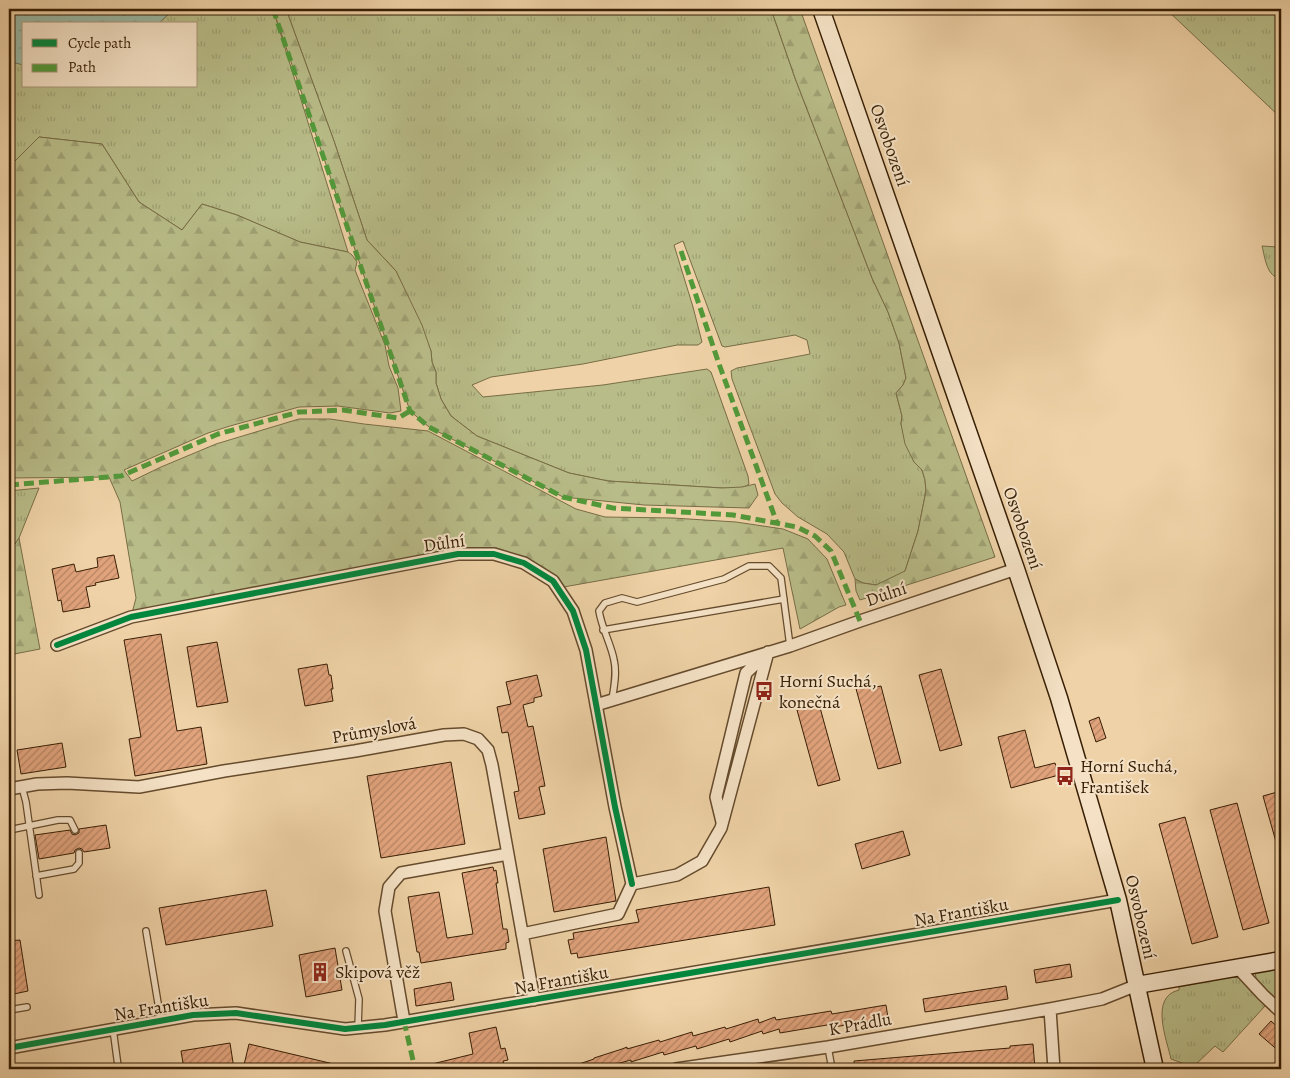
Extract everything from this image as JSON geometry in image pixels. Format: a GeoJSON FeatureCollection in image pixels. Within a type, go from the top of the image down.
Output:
{"type":"FeatureCollection","features":[{"type":"Feature","properties":{"kind":"main road","name":"Osvobození"},"geometry":{"type":"LineString","coordinates":[[821,9],[1060,698],[1118,900],[1155,1069]]}},
{"type":"Feature","properties":{"kind":"main road"},"geometry":{"type":"LineString","coordinates":[[1137,985],[1281,960]]}},
{"type":"Feature","properties":{"kind":"street","name":"Důlní"},"geometry":{"type":"LineString","coordinates":[[58,645],[131,617],[458,554],[494,554],[524,563],[553,581],[573,611],[586,650],[615,807],[632,884]]}},
{"type":"Feature","properties":{"kind":"street","name":"Důlní"},"geometry":{"type":"LineString","coordinates":[[596,705],[790,646],[1016,569]]}},
{"type":"Feature","properties":{"kind":"street"},"geometry":{"type":"LineString","coordinates":[[522,934],[618,914],[632,884],[677,874],[702,861],[723,824],[768,652]]}},
{"type":"Feature","properties":{"kind":"street","name":"Průmyslová"},"geometry":{"type":"LineString","coordinates":[[9,789],[37,784],[68,782],[139,787],[224,771],[355,752],[444,735],[464,734],[478,738],[488,750],[492,766],[534,1000]]}},
{"type":"Feature","properties":{"kind":"street"},"geometry":{"type":"LineString","coordinates":[[404,1022],[385,910],[389,887],[401,873],[508,854]]}},
{"type":"Feature","properties":{"kind":"street","name":"Na Františku"},"geometry":{"type":"LineString","coordinates":[[9,1048],[193,1015],[236,1013],[345,1030],[404,1022],[1118,900]]}},
{"type":"Feature","properties":{"kind":"street"},"geometry":{"type":"LineString","coordinates":[[1238,968],[1281,1012]]}},
{"type":"Feature","properties":{"kind":"street","name":"K Prádlu"},"geometry":{"type":"LineString","coordinates":[[676,1069],[828,1047],[1050,1009],[1102,999],[1137,985]]}},
{"type":"Feature","properties":{"kind":"street"},"geometry":{"type":"LineString","coordinates":[[1050,1009],[1054,1069]]}},
{"type":"Feature","properties":{"kind":"lane"},"geometry":{"type":"LineString","coordinates":[[612,700],[615,672],[614,660],[603,630],[599,611],[605,603],[622,598],[637,602],[724,580],[749,566],[769,566],[781,578],[790,646]]}},
{"type":"Feature","properties":{"kind":"lane"},"geometry":{"type":"LineString","coordinates":[[603,630],[784,599]]}},
{"type":"Feature","properties":{"kind":"lane"},"geometry":{"type":"LineString","coordinates":[[22,787],[39,895]]}},
{"type":"Feature","properties":{"kind":"lane"},"geometry":{"type":"LineString","coordinates":[[9,830],[58,820],[70,820],[75,830]]}},
{"type":"Feature","properties":{"kind":"lane"},"geometry":{"type":"LineString","coordinates":[[36,876],[74,869],[79,863],[80,853]]}},
{"type":"Feature","properties":{"kind":"lane"},"geometry":{"type":"LineString","coordinates":[[146,932],[161,1021]]}},
{"type":"Feature","properties":{"kind":"lane"},"geometry":{"type":"LineString","coordinates":[[346,951],[359,999],[358,1028]]}},
{"type":"Feature","properties":{"kind":"lane"},"geometry":{"type":"LineString","coordinates":[[9,1010],[27,1007]]}},
{"type":"Feature","properties":{"kind":"lane"},"geometry":{"type":"LineString","coordinates":[[113,1029],[118,1066],[116,1069]]}},
{"type":"Feature","properties":{"kind":"lane"},"geometry":{"type":"LineString","coordinates":[[828,1047],[832,1069]]}},
{"type":"Feature","properties":{"kind":"green space"},"geometry":{"type":"Polygon","coordinates":[[[174,9],[273,9],[348,252],[300,242],[237,215],[202,204],[182,230],[139,202],[102,144],[39,137],[9,167],[9,61],[22,64],[22,88],[198,88],[198,22],[160,22],[174,9]]]}},
{"type":"Feature","properties":{"kind":"green space"},"geometry":{"type":"Polygon","coordinates":[[[273,9],[286,9],[334,141],[367,240],[396,271],[422,325],[431,351],[432,362],[436,372],[436,383],[441,399],[451,416],[477,436],[569,473],[608,481],[722,488],[755,484],[758,495],[749,508],[644,505],[563,497],[429,427],[410,411],[273,9]]]}},
{"type":"Feature","properties":{"kind":"green space"},"geometry":{"type":"Polygon","coordinates":[[[286,9],[771,9],[795,78],[899,343],[906,378],[896,393],[902,416],[901,424],[914,462],[922,470],[926,491],[918,531],[905,571],[876,585],[863,583],[855,579],[844,552],[827,534],[798,517],[775,494],[732,379],[731,371],[737,368],[810,354],[807,340],[795,335],[722,346],[683,241],[674,245],[702,342],[698,345],[677,345],[583,364],[491,377],[472,385],[483,397],[603,385],[707,369],[711,372],[748,476],[749,484],[740,488],[722,488],[608,481],[569,473],[477,436],[451,416],[441,399],[436,383],[436,372],[432,362],[431,351],[396,271],[367,240],[334,141],[286,9]]]}},
{"type":"Feature","properties":{"kind":"green space"},"geometry":{"type":"Polygon","coordinates":[[[771,9],[800,9],[995,557],[860,600],[856,591],[855,579],[863,583],[876,585],[905,571],[918,531],[926,491],[925,480],[922,470],[914,462],[905,444],[901,424],[902,416],[896,393],[906,378],[899,343],[795,78],[771,9]]]}},
{"type":"Feature","properties":{"kind":"green space"},"geometry":{"type":"Polygon","coordinates":[[[1166,9],[1281,9],[1281,118],[1166,9]]]}},
{"type":"Feature","properties":{"kind":"green space"},"geometry":{"type":"Polygon","coordinates":[[[39,137],[102,144],[139,202],[182,230],[202,204],[237,215],[300,242],[348,252],[357,262],[355,270],[385,345],[389,366],[398,388],[401,411],[390,413],[338,406],[299,407],[208,433],[124,470],[132,481],[216,444],[299,419],[330,419],[428,431],[576,509],[605,517],[673,518],[736,522],[783,529],[808,539],[827,559],[846,605],[800,629],[783,548],[558,588],[524,563],[458,554],[131,617],[136,598],[120,502],[109,477],[9,478],[9,167],[39,137]]]}},
{"type":"Feature","properties":{"kind":"green space"},"geometry":{"type":"Polygon","coordinates":[[[1262,246],[1277,247],[1281,257],[1281,278],[1276,277],[1270,271],[1262,246]]]}},
{"type":"Feature","properties":{"kind":"green space"},"geometry":{"type":"Polygon","coordinates":[[[39,488],[19,538],[9,553],[9,491],[39,488]]]}},
{"type":"Feature","properties":{"kind":"green space"},"geometry":{"type":"Polygon","coordinates":[[[19,538],[40,649],[9,655],[9,553],[19,538]]]}},
{"type":"Feature","properties":{"kind":"green space"},"geometry":{"type":"Polygon","coordinates":[[[1281,967],[1281,1005],[1259,984],[1255,971],[1281,967]]]}},
{"type":"Feature","properties":{"kind":"green space"},"geometry":{"type":"Polygon","coordinates":[[[1232,977],[1239,978],[1266,1004],[1265,1006],[1223,1052],[1215,1046],[1193,1067],[1171,1059],[1162,1020],[1162,1010],[1170,994],[1179,990],[1179,987],[1232,977]]]}},
{"type":"Feature","properties":{"kind":"water"},"geometry":{"type":"Polygon","coordinates":[[[9,9],[174,9],[160,22],[22,22],[22,65],[9,61],[9,9]]]}},
{"type":"Feature","properties":{"kind":"building"},"geometry":{"type":"Polygon","coordinates":[[[114,555],[119,578],[86,587],[90,607],[63,612],[61,600],[58,601],[52,569],[74,564],[76,572],[98,567],[97,558],[114,555]]]}},
{"type":"Feature","properties":{"kind":"building"},"geometry":{"type":"Polygon","coordinates":[[[161,634],[177,731],[201,727],[207,764],[135,776],[129,739],[141,737],[124,640],[161,634]]]}},
{"type":"Feature","properties":{"kind":"building"},"geometry":{"type":"Polygon","coordinates":[[[217,642],[228,702],[197,707],[187,647],[217,642]]]}},
{"type":"Feature","properties":{"kind":"building"},"geometry":{"type":"Polygon","coordinates":[[[327,664],[329,675],[331,675],[333,701],[305,706],[298,669],[327,664]]]}},
{"type":"Feature","properties":{"kind":"building"},"geometry":{"type":"Polygon","coordinates":[[[941,669],[962,745],[940,751],[919,675],[941,669]]]}},
{"type":"Feature","properties":{"kind":"building"},"geometry":{"type":"Polygon","coordinates":[[[537,675],[542,696],[534,698],[534,702],[523,705],[528,727],[533,726],[545,786],[539,787],[545,814],[519,819],[514,792],[519,791],[508,732],[502,733],[497,707],[511,704],[506,682],[537,675]]]}},
{"type":"Feature","properties":{"kind":"building"},"geometry":{"type":"Polygon","coordinates":[[[869,682],[871,688],[881,686],[901,763],[878,769],[855,685],[869,682]]]}},
{"type":"Feature","properties":{"kind":"building"},"geometry":{"type":"Polygon","coordinates":[[[819,704],[840,780],[818,786],[797,710],[819,704]]]}},
{"type":"Feature","properties":{"kind":"building"},"geometry":{"type":"Polygon","coordinates":[[[1099,717],[1106,738],[1096,742],[1089,721],[1099,717]]]}},
{"type":"Feature","properties":{"kind":"building"},"geometry":{"type":"Polygon","coordinates":[[[1025,730],[1035,768],[1055,763],[1059,775],[1011,788],[998,737],[1025,730]]]}},
{"type":"Feature","properties":{"kind":"building"},"geometry":{"type":"Polygon","coordinates":[[[62,743],[66,767],[21,774],[17,750],[62,743]]]}},
{"type":"Feature","properties":{"kind":"building"},"geometry":{"type":"Polygon","coordinates":[[[451,762],[465,844],[381,858],[367,776],[451,762]]]}},
{"type":"Feature","properties":{"kind":"building"},"geometry":{"type":"Polygon","coordinates":[[[1281,791],[1281,848],[1278,849],[1263,796],[1281,791]]]}},
{"type":"Feature","properties":{"kind":"building"},"geometry":{"type":"Polygon","coordinates":[[[1237,803],[1269,923],[1243,930],[1210,810],[1237,803]]]}},
{"type":"Feature","properties":{"kind":"building"},"geometry":{"type":"Polygon","coordinates":[[[1185,817],[1218,937],[1192,944],[1159,824],[1185,817]]]}},
{"type":"Feature","properties":{"kind":"building"},"geometry":{"type":"Polygon","coordinates":[[[106,825],[110,848],[84,852],[79,848],[74,853],[39,859],[35,835],[70,830],[75,835],[79,833],[79,829],[106,825]]]}},
{"type":"Feature","properties":{"kind":"building"},"geometry":{"type":"Polygon","coordinates":[[[903,831],[910,855],[862,869],[855,844],[903,831]]]}},
{"type":"Feature","properties":{"kind":"building"},"geometry":{"type":"Polygon","coordinates":[[[606,837],[616,901],[554,912],[543,849],[606,837]]]}},
{"type":"Feature","properties":{"kind":"building"},"geometry":{"type":"Polygon","coordinates":[[[493,867],[494,871],[496,870],[498,883],[496,883],[503,929],[507,929],[509,942],[506,943],[506,949],[421,963],[419,952],[417,952],[408,897],[439,892],[447,938],[473,934],[462,873],[493,867]]]}},
{"type":"Feature","properties":{"kind":"building"},"geometry":{"type":"Polygon","coordinates":[[[769,887],[775,925],[578,958],[577,953],[571,954],[568,940],[574,939],[573,933],[639,922],[636,910],[769,887]]]}},
{"type":"Feature","properties":{"kind":"building"},"geometry":{"type":"Polygon","coordinates":[[[266,890],[273,926],[166,945],[159,908],[266,890]]]}},
{"type":"Feature","properties":{"kind":"building"},"geometry":{"type":"Polygon","coordinates":[[[20,940],[28,991],[9,995],[9,941],[20,940]]]}},
{"type":"Feature","properties":{"kind":"building","name":"Skipová věž"},"geometry":{"type":"Polygon","coordinates":[[[335,948],[342,990],[306,997],[299,955],[335,948]]]}},
{"type":"Feature","properties":{"kind":"building"},"geometry":{"type":"Polygon","coordinates":[[[1070,964],[1072,977],[1036,983],[1034,970],[1070,964]]]}},
{"type":"Feature","properties":{"kind":"building"},"geometry":{"type":"Polygon","coordinates":[[[451,982],[454,1000],[416,1006],[414,989],[451,982]]]}},
{"type":"Feature","properties":{"kind":"building"},"geometry":{"type":"Polygon","coordinates":[[[1006,986],[1008,999],[925,1012],[923,999],[1006,986]]]}},
{"type":"Feature","properties":{"kind":"building"},"geometry":{"type":"Polygon","coordinates":[[[886,1005],[888,1018],[834,1027],[833,1024],[780,1033],[779,1029],[763,1034],[762,1031],[730,1042],[729,1039],[697,1049],[696,1046],[664,1055],[663,1052],[631,1062],[631,1060],[598,1069],[571,1069],[570,1067],[627,1047],[627,1049],[659,1040],[660,1042],[692,1032],[693,1036],[725,1027],[726,1029],[758,1019],[759,1023],[775,1017],[776,1020],[831,1011],[832,1014],[886,1005]]]}},
{"type":"Feature","properties":{"kind":"building"},"geometry":{"type":"Polygon","coordinates":[[[1271,1021],[1281,1030],[1281,1053],[1259,1034],[1271,1021]]]}},
{"type":"Feature","properties":{"kind":"building"},"geometry":{"type":"Polygon","coordinates":[[[496,1027],[501,1049],[505,1048],[508,1060],[503,1061],[505,1069],[429,1069],[428,1065],[473,1054],[469,1033],[496,1027]]]}},
{"type":"Feature","properties":{"kind":"building"},"geometry":{"type":"Polygon","coordinates":[[[230,1043],[234,1069],[184,1069],[181,1051],[230,1043]]]}},
{"type":"Feature","properties":{"kind":"building"},"geometry":{"type":"Polygon","coordinates":[[[249,1044],[338,1065],[337,1069],[243,1069],[249,1044]]]}},
{"type":"Feature","properties":{"kind":"building"},"geometry":{"type":"Polygon","coordinates":[[[1033,1044],[1035,1069],[854,1069],[854,1061],[1010,1048],[1010,1046],[1033,1044]]]}},
{"type":"Feature","properties":{"kind":"marked path"},"geometry":{"type":"LineString","coordinates":[[273,9],[410,411],[429,427],[563,497],[613,508],[733,515],[797,527],[815,536],[831,551],[860,621]]}},
{"type":"Feature","properties":{"kind":"marked path"},"geometry":{"type":"LineString","coordinates":[[681,251],[719,364],[777,523]]}},
{"type":"Feature","properties":{"kind":"marked path"},"geometry":{"type":"LineString","coordinates":[[9,485],[121,476],[218,434],[299,412],[343,410],[398,418],[410,411]]}},
{"type":"Feature","properties":{"kind":"marked path"},"geometry":{"type":"LineString","coordinates":[[404,1021],[415,1069]]}},
{"type":"Feature","properties":{"kind":"cycle path"},"geometry":{"type":"LineString","coordinates":[[57,645],[131,617],[458,554],[494,554],[524,563],[553,581],[573,611],[586,650],[615,807],[632,884]]}},
{"type":"Feature","properties":{"kind":"cycle path"},"geometry":{"type":"LineString","coordinates":[[9,1048],[193,1015],[236,1013],[345,1029],[385,1025],[1118,900]]}},
{"type":"Feature","properties":{"kind":"place","name":"Horní Suchá, konečná"},"geometry":{"type":"Point","coordinates":[764,691]}},
{"type":"Feature","properties":{"kind":"place","name":"Horní Suchá, František"},"geometry":{"type":"Point","coordinates":[1065,776]}},
{"type":"Feature","properties":{"kind":"place","name":"Skipová věž"},"geometry":{"type":"Point","coordinates":[320,972]}}]}
